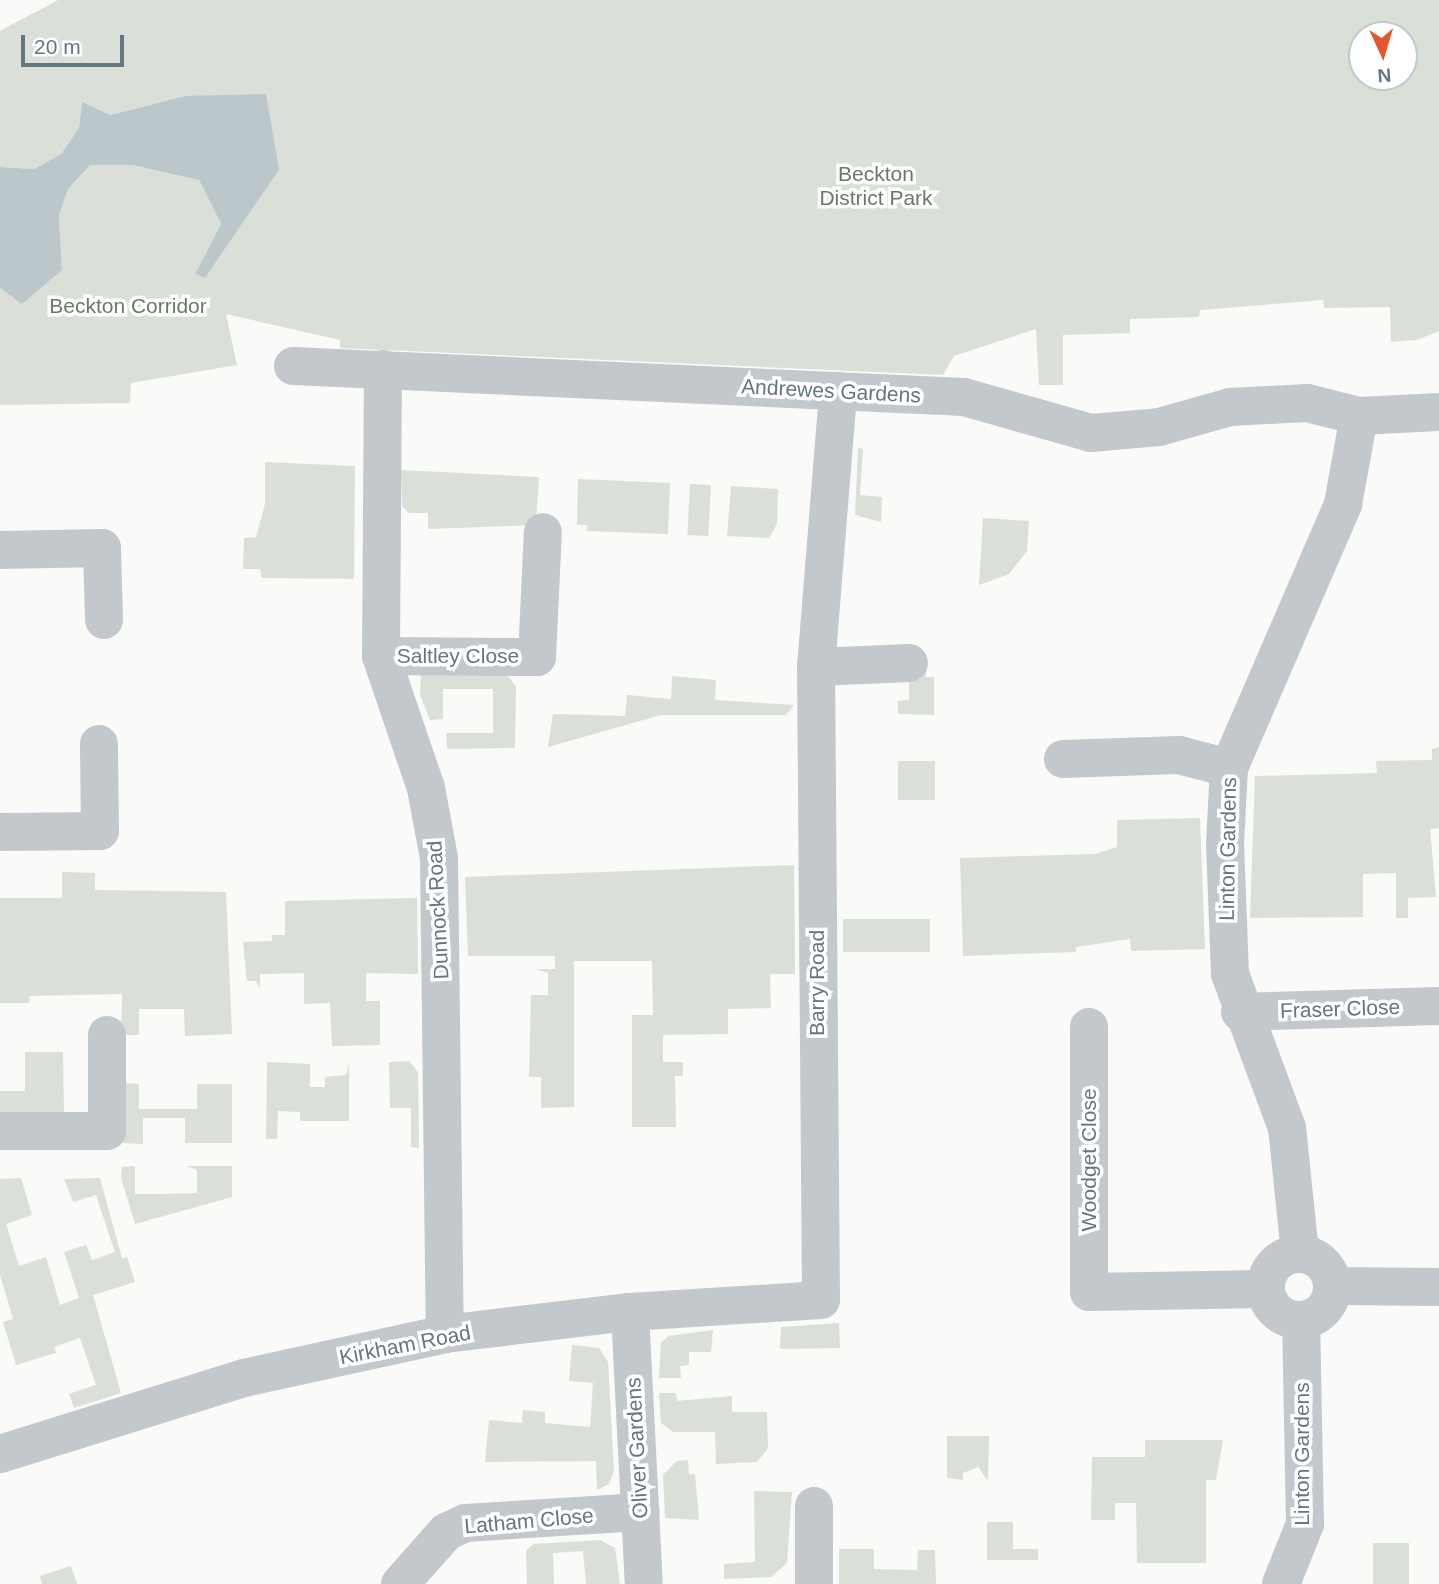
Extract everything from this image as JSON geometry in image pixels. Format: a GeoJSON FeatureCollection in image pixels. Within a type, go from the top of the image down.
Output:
{"type":"FeatureCollection","features":[{"type":"Feature","properties":{"kind":"street","name":"Andrewes Gardens"},"geometry":{"type":"LineString","coordinates":[[293,366],[964,397],[1091,433],[1160,427],[1230,407],[1307,403],[1359,416],[1439,412]]}},
{"type":"Feature","properties":{"kind":"street","name":"Dunnock Road"},"geometry":{"type":"LineString","coordinates":[[383,369],[377,540],[381,656],[426,788],[439,858],[445,1334]]}},
{"type":"Feature","properties":{"kind":"street","name":"Barry Road"},"geometry":{"type":"LineString","coordinates":[[821,1300],[816,667],[838,391]]}},
{"type":"Feature","properties":{"kind":"street","name":"Linton Gardens"},"geometry":{"type":"LineString","coordinates":[[1300,1253],[1287,1128],[1240,1012],[1227,937],[1229,768],[1343,504],[1359,416]]}},
{"type":"Feature","properties":{"kind":"street","name":"Saltley Close"},"geometry":{"type":"LineString","coordinates":[[381,656],[537,657],[542,532]]}},
{"type":"Feature","properties":{"kind":"street"},"geometry":{"type":"LineString","coordinates":[[0,550],[102,548],[104,620]]}},
{"type":"Feature","properties":{"kind":"street"},"geometry":{"type":"LineString","coordinates":[[816,667],[909,663]]}},
{"type":"Feature","properties":{"kind":"street"},"geometry":{"type":"LineString","coordinates":[[0,832],[100,831],[99,744]]}},
{"type":"Feature","properties":{"kind":"street"},"geometry":{"type":"LineString","coordinates":[[1063,759],[1178,755],[1229,768]]}},
{"type":"Feature","properties":{"kind":"street","name":"Fraser Close"},"geometry":{"type":"LineString","coordinates":[[1240,1012],[1439,1006]]}},
{"type":"Feature","properties":{"kind":"street","name":"Woodget Close"},"geometry":{"type":"LineString","coordinates":[[1089,1027],[1089,1292],[1265,1289]]}},
{"type":"Feature","properties":{"kind":"street"},"geometry":{"type":"LineString","coordinates":[[0,1131],[107,1131],[107,1035]]}},
{"type":"Feature","properties":{"kind":"street"},"geometry":{"type":"LineString","coordinates":[[1300,1253],[1320,1261],[1332,1286],[1326,1307],[1301,1320],[1277,1312],[1265,1289],[1272,1266],[1300,1253]]}},
{"type":"Feature","properties":{"kind":"street"},"geometry":{"type":"LineString","coordinates":[[1332,1286],[1439,1287]]}},
{"type":"Feature","properties":{"kind":"street","name":"Kirkham Road"},"geometry":{"type":"LineString","coordinates":[[0,1454],[244,1378],[445,1334],[630,1312],[821,1300]]}},
{"type":"Feature","properties":{"kind":"street","name":"Oliver Gardens"},"geometry":{"type":"LineString","coordinates":[[630,1312],[644,1584]]}},
{"type":"Feature","properties":{"kind":"street","name":"Linton Gardens"},"geometry":{"type":"LineString","coordinates":[[1281,1584],[1305,1524],[1301,1320]]}},
{"type":"Feature","properties":{"kind":"street"},"geometry":{"type":"LineString","coordinates":[[814,1506],[814,1584]]}},
{"type":"Feature","properties":{"kind":"street","name":"Latham Close"},"geometry":{"type":"LineString","coordinates":[[400,1584],[446,1532],[465,1523],[640,1512]]}},
{"type":"Feature","properties":{"kind":"green space","name":"Beckton District Park"},"geometry":{"type":"Polygon","coordinates":[[[58,0],[1439,0],[1439,331],[1417,340],[1391,342],[1390,307],[1324,308],[1323,300],[1200,310],[1199,317],[1130,319],[1130,333],[1063,335],[1063,385],[1039,385],[1036,329],[954,356],[943,375],[340,348],[340,340],[226,314],[237,365],[131,383],[130,403],[0,405],[0,288],[22,303],[62,270],[59,216],[68,189],[90,165],[132,165],[199,180],[221,224],[195,274],[205,278],[279,170],[185,96],[110,115],[82,103],[79,128],[61,154],[34,169],[0,167],[0,31],[58,0]]]}},
{"type":"Feature","properties":{"kind":"green space"},"geometry":{"type":"Polygon","coordinates":[[[858,448],[863,449],[860,495],[882,497],[881,522],[855,515],[858,448]]]}},
{"type":"Feature","properties":{"kind":"green space"},"geometry":{"type":"Polygon","coordinates":[[[265,462],[355,466],[354,579],[262,578],[260,569],[243,569],[244,538],[256,537],[265,504],[265,462]]]}},
{"type":"Feature","properties":{"kind":"green space"},"geometry":{"type":"Polygon","coordinates":[[[401,470],[539,477],[536,525],[428,529],[428,513],[409,513],[402,506],[401,470]]]}},
{"type":"Feature","properties":{"kind":"green space"},"geometry":{"type":"Polygon","coordinates":[[[578,479],[670,483],[668,534],[587,531],[587,525],[577,525],[578,479]]]}},
{"type":"Feature","properties":{"kind":"green space"},"geometry":{"type":"Polygon","coordinates":[[[690,484],[711,485],[708,536],[687,535],[690,484]]]}},
{"type":"Feature","properties":{"kind":"green space"},"geometry":{"type":"Polygon","coordinates":[[[731,486],[778,489],[777,524],[769,538],[727,536],[731,486]]]}},
{"type":"Feature","properties":{"kind":"green space"},"geometry":{"type":"Polygon","coordinates":[[[983,518],[1029,521],[1027,551],[1009,574],[979,585],[983,518]]]}},
{"type":"Feature","properties":{"kind":"green space"},"geometry":{"type":"Polygon","coordinates":[[[926,666],[926,677],[934,677],[934,715],[898,714],[898,701],[909,700],[909,674],[926,666]]]}},
{"type":"Feature","properties":{"kind":"green space"},"geometry":{"type":"Polygon","coordinates":[[[490,671],[509,677],[516,687],[515,748],[447,749],[446,733],[493,733],[493,689],[443,689],[443,719],[430,720],[420,695],[421,673],[490,671]]]}},
{"type":"Feature","properties":{"kind":"green space"},"geometry":{"type":"Polygon","coordinates":[[[672,676],[716,680],[715,700],[794,705],[786,715],[661,715],[548,747],[553,714],[625,716],[627,695],[671,699],[672,676]]]}},
{"type":"Feature","properties":{"kind":"green space"},"geometry":{"type":"Polygon","coordinates":[[[1439,747],[1439,828],[1430,829],[1436,897],[1408,898],[1408,918],[1396,918],[1396,873],[1363,874],[1363,917],[1250,918],[1255,776],[1377,773],[1376,761],[1432,760],[1432,749],[1439,747]]]}},
{"type":"Feature","properties":{"kind":"green space"},"geometry":{"type":"Polygon","coordinates":[[[898,761],[935,761],[935,800],[898,800],[898,761]]]}},
{"type":"Feature","properties":{"kind":"green space"},"geometry":{"type":"Polygon","coordinates":[[[1200,818],[1205,949],[1131,951],[1130,939],[1076,947],[1076,952],[963,956],[960,858],[1095,854],[1117,847],[1117,820],[1200,818]]]}},
{"type":"Feature","properties":{"kind":"green space"},"geometry":{"type":"Polygon","coordinates":[[[794,865],[795,974],[770,974],[771,1008],[728,1009],[728,1034],[663,1035],[663,1062],[683,1062],[683,1076],[675,1076],[676,1127],[632,1127],[632,1015],[653,1015],[652,961],[574,961],[574,1107],[541,1108],[541,1077],[529,1077],[531,995],[548,995],[548,973],[536,969],[555,969],[555,956],[468,956],[465,877],[794,865]]]}},
{"type":"Feature","properties":{"kind":"green space"},"geometry":{"type":"Polygon","coordinates":[[[62,872],[95,873],[95,890],[226,892],[232,1034],[185,1036],[184,1009],[139,1009],[139,1035],[121,1035],[122,994],[30,996],[29,1003],[0,1003],[0,898],[62,898],[62,872]]]}},
{"type":"Feature","properties":{"kind":"green space"},"geometry":{"type":"Polygon","coordinates":[[[417,898],[418,974],[366,973],[366,1001],[380,1001],[380,1045],[332,1046],[330,1003],[304,1004],[304,973],[260,974],[260,988],[256,981],[247,981],[243,942],[272,941],[272,935],[285,935],[285,901],[417,898]]]}},
{"type":"Feature","properties":{"kind":"green space"},"geometry":{"type":"Polygon","coordinates":[[[843,919],[930,919],[930,952],[843,952],[843,919]]]}},
{"type":"Feature","properties":{"kind":"green space"},"geometry":{"type":"Polygon","coordinates":[[[25,1052],[63,1052],[64,1113],[0,1113],[0,1091],[25,1091],[25,1052]]]}},
{"type":"Feature","properties":{"kind":"green space"},"geometry":{"type":"Polygon","coordinates":[[[409,1061],[418,1072],[419,1148],[411,1147],[411,1108],[390,1108],[389,1062],[409,1061]]]}},
{"type":"Feature","properties":{"kind":"green space"},"geometry":{"type":"Polygon","coordinates":[[[267,1062],[310,1064],[310,1087],[325,1087],[325,1077],[346,1075],[349,1063],[349,1121],[300,1121],[300,1112],[278,1111],[277,1139],[266,1139],[267,1062]]]}},
{"type":"Feature","properties":{"kind":"green space"},"geometry":{"type":"Polygon","coordinates":[[[121,1083],[139,1084],[139,1109],[197,1109],[197,1084],[232,1084],[232,1143],[185,1143],[185,1118],[143,1118],[143,1144],[123,1143],[121,1083]]]}},
{"type":"Feature","properties":{"kind":"green space"},"geometry":{"type":"Polygon","coordinates":[[[135,1166],[135,1194],[197,1193],[197,1170],[186,1166],[232,1166],[232,1197],[135,1224],[121,1178],[122,1167],[135,1166]]]}},
{"type":"Feature","properties":{"kind":"green space"},"geometry":{"type":"Polygon","coordinates":[[[21,1178],[32,1215],[6,1224],[19,1266],[46,1257],[60,1305],[79,1298],[64,1252],[86,1245],[92,1260],[115,1252],[96,1195],[73,1202],[64,1179],[100,1178],[122,1258],[127,1257],[135,1282],[93,1295],[121,1393],[74,1408],[69,1394],[96,1385],[80,1338],[54,1347],[56,1353],[16,1365],[3,1322],[13,1319],[0,1275],[0,1179],[21,1178]]]}},
{"type":"Feature","properties":{"kind":"green space"},"geometry":{"type":"Polygon","coordinates":[[[839,1323],[840,1348],[780,1349],[781,1327],[839,1323]]]}},
{"type":"Feature","properties":{"kind":"green space"},"geometry":{"type":"Polygon","coordinates":[[[713,1330],[711,1352],[689,1352],[689,1365],[680,1366],[681,1378],[659,1378],[661,1342],[669,1336],[713,1330]]]}},
{"type":"Feature","properties":{"kind":"green space"},"geometry":{"type":"Polygon","coordinates":[[[572,1345],[599,1348],[608,1362],[614,1471],[609,1484],[597,1490],[596,1461],[485,1462],[489,1420],[522,1423],[523,1410],[545,1412],[545,1423],[590,1427],[593,1383],[569,1381],[572,1345]]]}},
{"type":"Feature","properties":{"kind":"green space"},"geometry":{"type":"Polygon","coordinates":[[[659,1393],[676,1393],[677,1401],[732,1396],[732,1412],[767,1412],[768,1448],[757,1462],[716,1464],[715,1432],[673,1432],[661,1423],[659,1393]]]}},
{"type":"Feature","properties":{"kind":"green space"},"geometry":{"type":"Polygon","coordinates":[[[947,1436],[989,1436],[988,1481],[978,1467],[963,1473],[963,1480],[947,1478],[947,1436]]]}},
{"type":"Feature","properties":{"kind":"green space"},"geometry":{"type":"Polygon","coordinates":[[[1145,1440],[1223,1440],[1216,1480],[1206,1480],[1206,1563],[1137,1563],[1136,1503],[1115,1503],[1115,1520],[1091,1520],[1092,1457],[1145,1457],[1145,1440]]]}},
{"type":"Feature","properties":{"kind":"green space"},"geometry":{"type":"Polygon","coordinates":[[[688,1460],[689,1474],[695,1474],[699,1520],[665,1518],[663,1475],[677,1461],[688,1460]]]}},
{"type":"Feature","properties":{"kind":"green space"},"geometry":{"type":"Polygon","coordinates":[[[754,1491],[792,1492],[787,1563],[771,1577],[724,1579],[724,1564],[755,1562],[754,1491]]]}},
{"type":"Feature","properties":{"kind":"green space"},"geometry":{"type":"Polygon","coordinates":[[[987,1522],[1013,1522],[1013,1549],[1038,1549],[1038,1560],[987,1560],[987,1522]]]}},
{"type":"Feature","properties":{"kind":"green space"},"geometry":{"type":"Polygon","coordinates":[[[600,1540],[615,1548],[620,1584],[586,1584],[583,1551],[553,1553],[554,1584],[527,1584],[526,1551],[533,1544],[600,1540]]]}},
{"type":"Feature","properties":{"kind":"green space"},"geometry":{"type":"Polygon","coordinates":[[[1373,1543],[1409,1543],[1409,1584],[1373,1584],[1373,1543]]]}},
{"type":"Feature","properties":{"kind":"green space"},"geometry":{"type":"Polygon","coordinates":[[[839,1549],[874,1549],[874,1569],[917,1570],[918,1550],[935,1550],[936,1584],[839,1584],[839,1549]]]}},
{"type":"Feature","properties":{"kind":"green space"},"geometry":{"type":"Polygon","coordinates":[[[71,1566],[77,1584],[42,1584],[40,1576],[71,1566]]]}},
{"type":"Feature","properties":{"kind":"shaded area"},"geometry":{"type":"Polygon","coordinates":[[[266,94],[279,170],[205,278],[195,274],[221,224],[199,180],[132,165],[90,165],[68,189],[59,216],[62,270],[22,304],[0,288],[0,167],[34,169],[61,154],[79,128],[82,102],[110,115],[185,96],[266,94]]]}},
{"type":"Feature","properties":{"kind":"park label","name":"Beckton Corridor"},"geometry":{"type":"Point","coordinates":[128,306]}}]}
